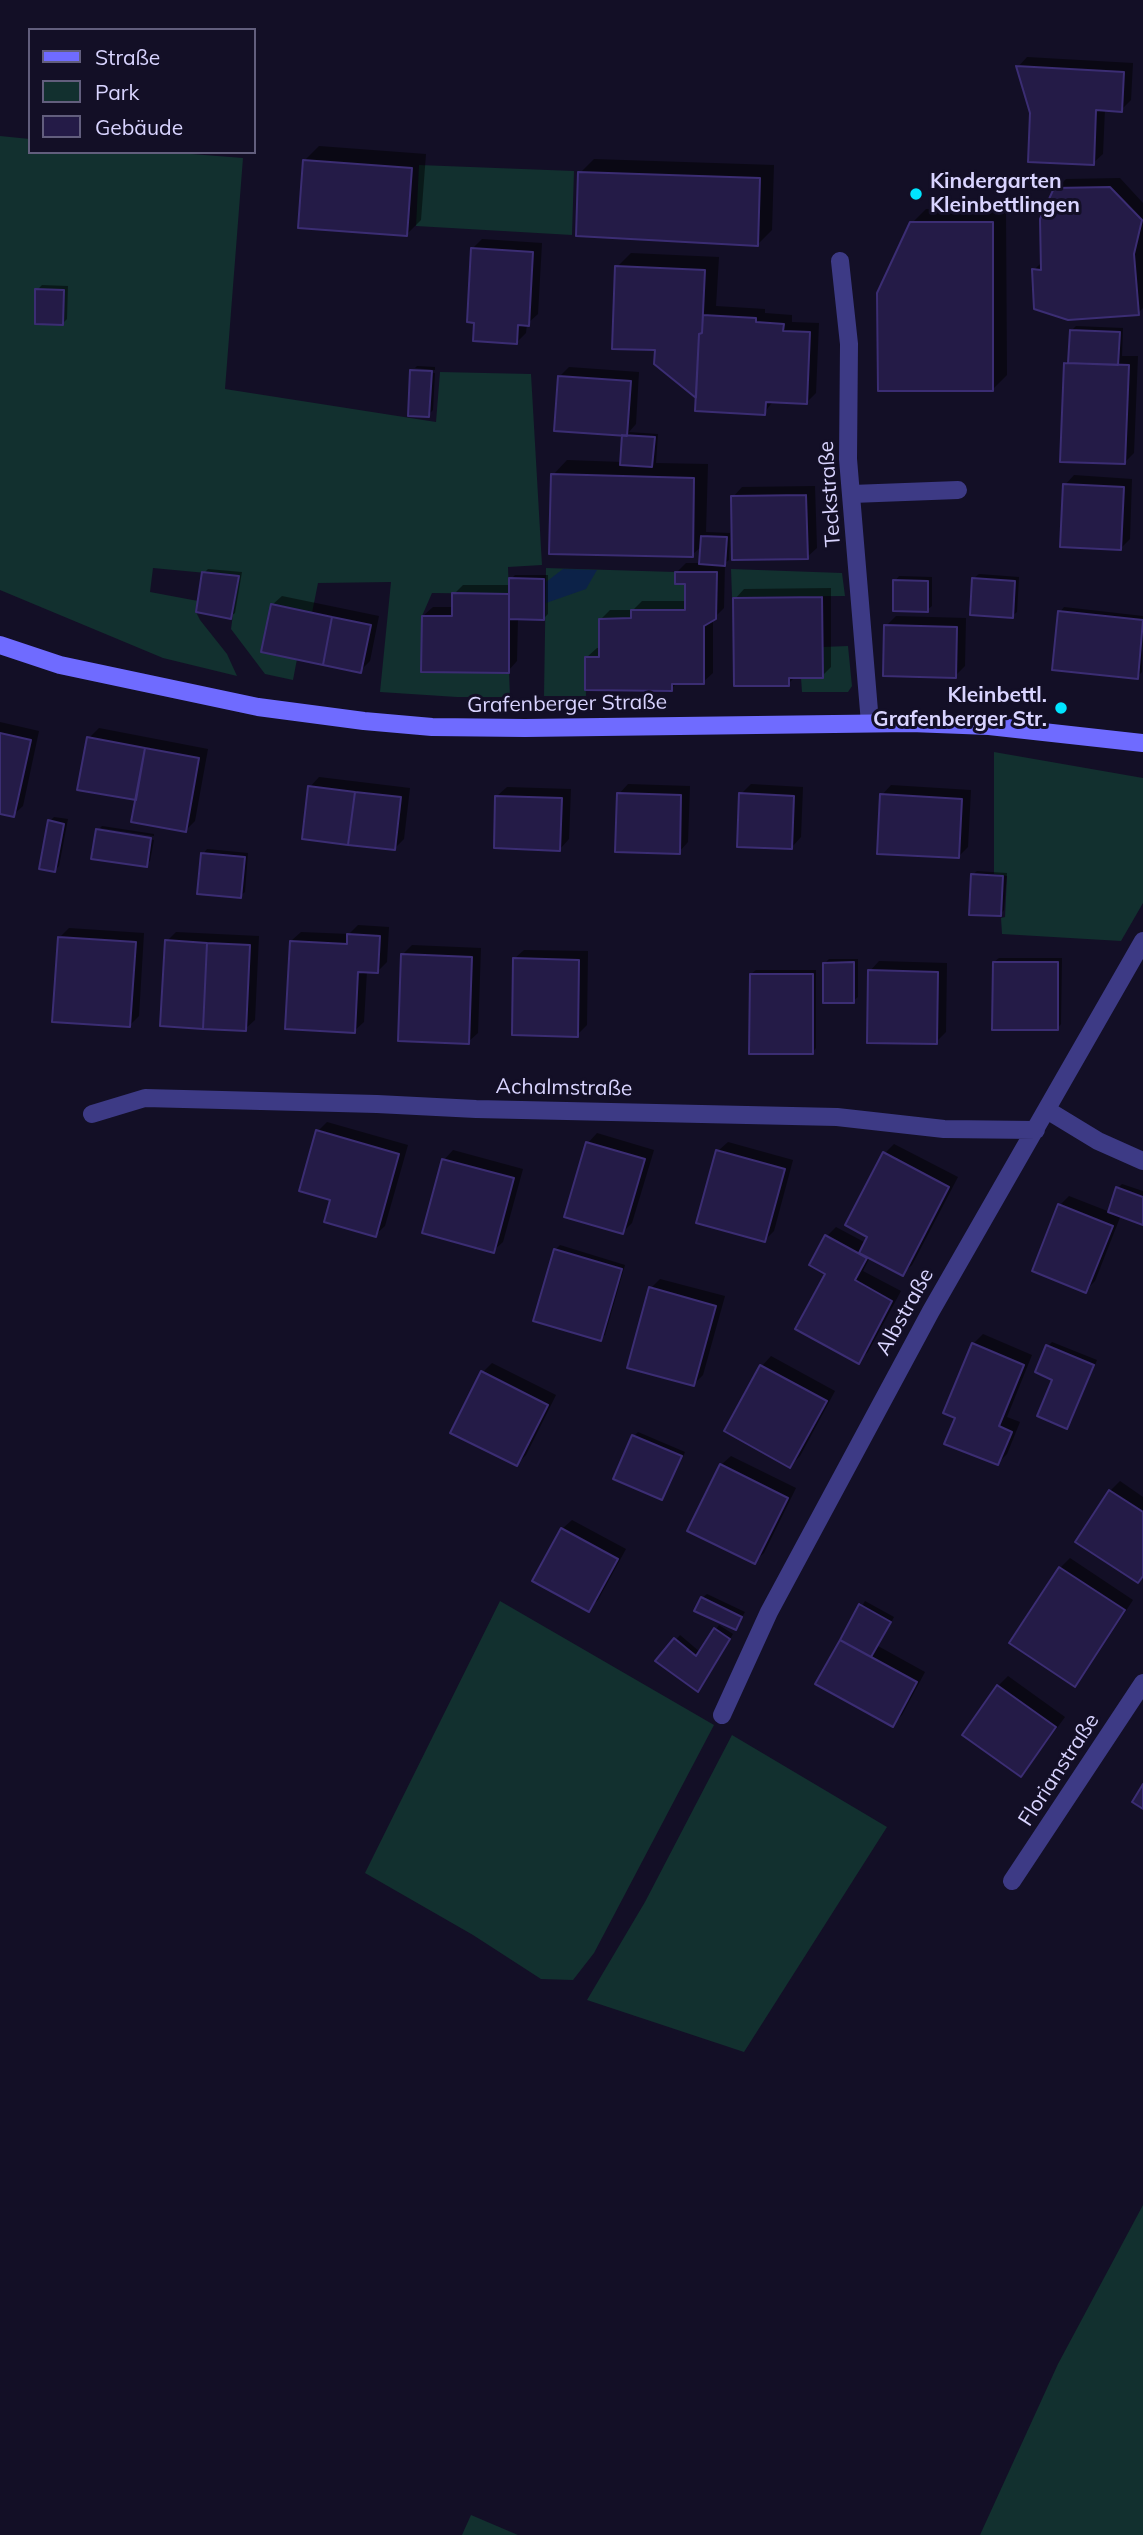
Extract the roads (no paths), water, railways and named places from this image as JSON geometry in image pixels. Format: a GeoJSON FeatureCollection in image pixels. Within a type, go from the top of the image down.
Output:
{"type":"FeatureCollection","features":[{"type":"Feature","properties":{"kind":"street","name":"Teckstraße"},"geometry":{"type":"LineString","coordinates":[[840,261],[849,344],[848,459],[870,723]]}},
{"type":"Feature","properties":{"kind":"street"},"geometry":{"type":"LineString","coordinates":[[852,494],[958,490]]}},
{"type":"Feature","properties":{"kind":"street","name":"Grafenberger Straße"},"geometry":{"type":"LineString","coordinates":[[0,645],[34,658],[112,677],[258,707],[371,722],[432,727],[525,728],[870,723],[989,726],[1143,743]]}},
{"type":"Feature","properties":{"kind":"street","name":"Albstraße"},"geometry":{"type":"LineString","coordinates":[[722,1715],[769,1612],[931,1311],[1143,941]]}},
{"type":"Feature","properties":{"kind":"street","name":"Achalmstraße"},"geometry":{"type":"LineString","coordinates":[[92,1114],[145,1098],[377,1104],[476,1110],[837,1117],[944,1129],[1036,1130]]}},
{"type":"Feature","properties":{"kind":"street"},"geometry":{"type":"LineString","coordinates":[[1047,1110],[1098,1141],[1143,1161]]}},
{"type":"Feature","properties":{"kind":"street","name":"Florianstraße"},"geometry":{"type":"LineString","coordinates":[[1012,1881],[1143,1683]]}},
{"type":"Feature","properties":{"kind":"water"},"geometry":{"type":"Polygon","coordinates":[[[563,569],[597,570],[586,589],[546,603],[546,582],[563,569]]]}},
{"type":"Feature","properties":{"kind":"place","name":"Kindergarten Kleinbettlingen"},"geometry":{"type":"Point","coordinates":[916,194]}},
{"type":"Feature","properties":{"kind":"place","name":"Kleinbettl. Grafenberger Str."},"geometry":{"type":"Point","coordinates":[1061,708]}}]}
